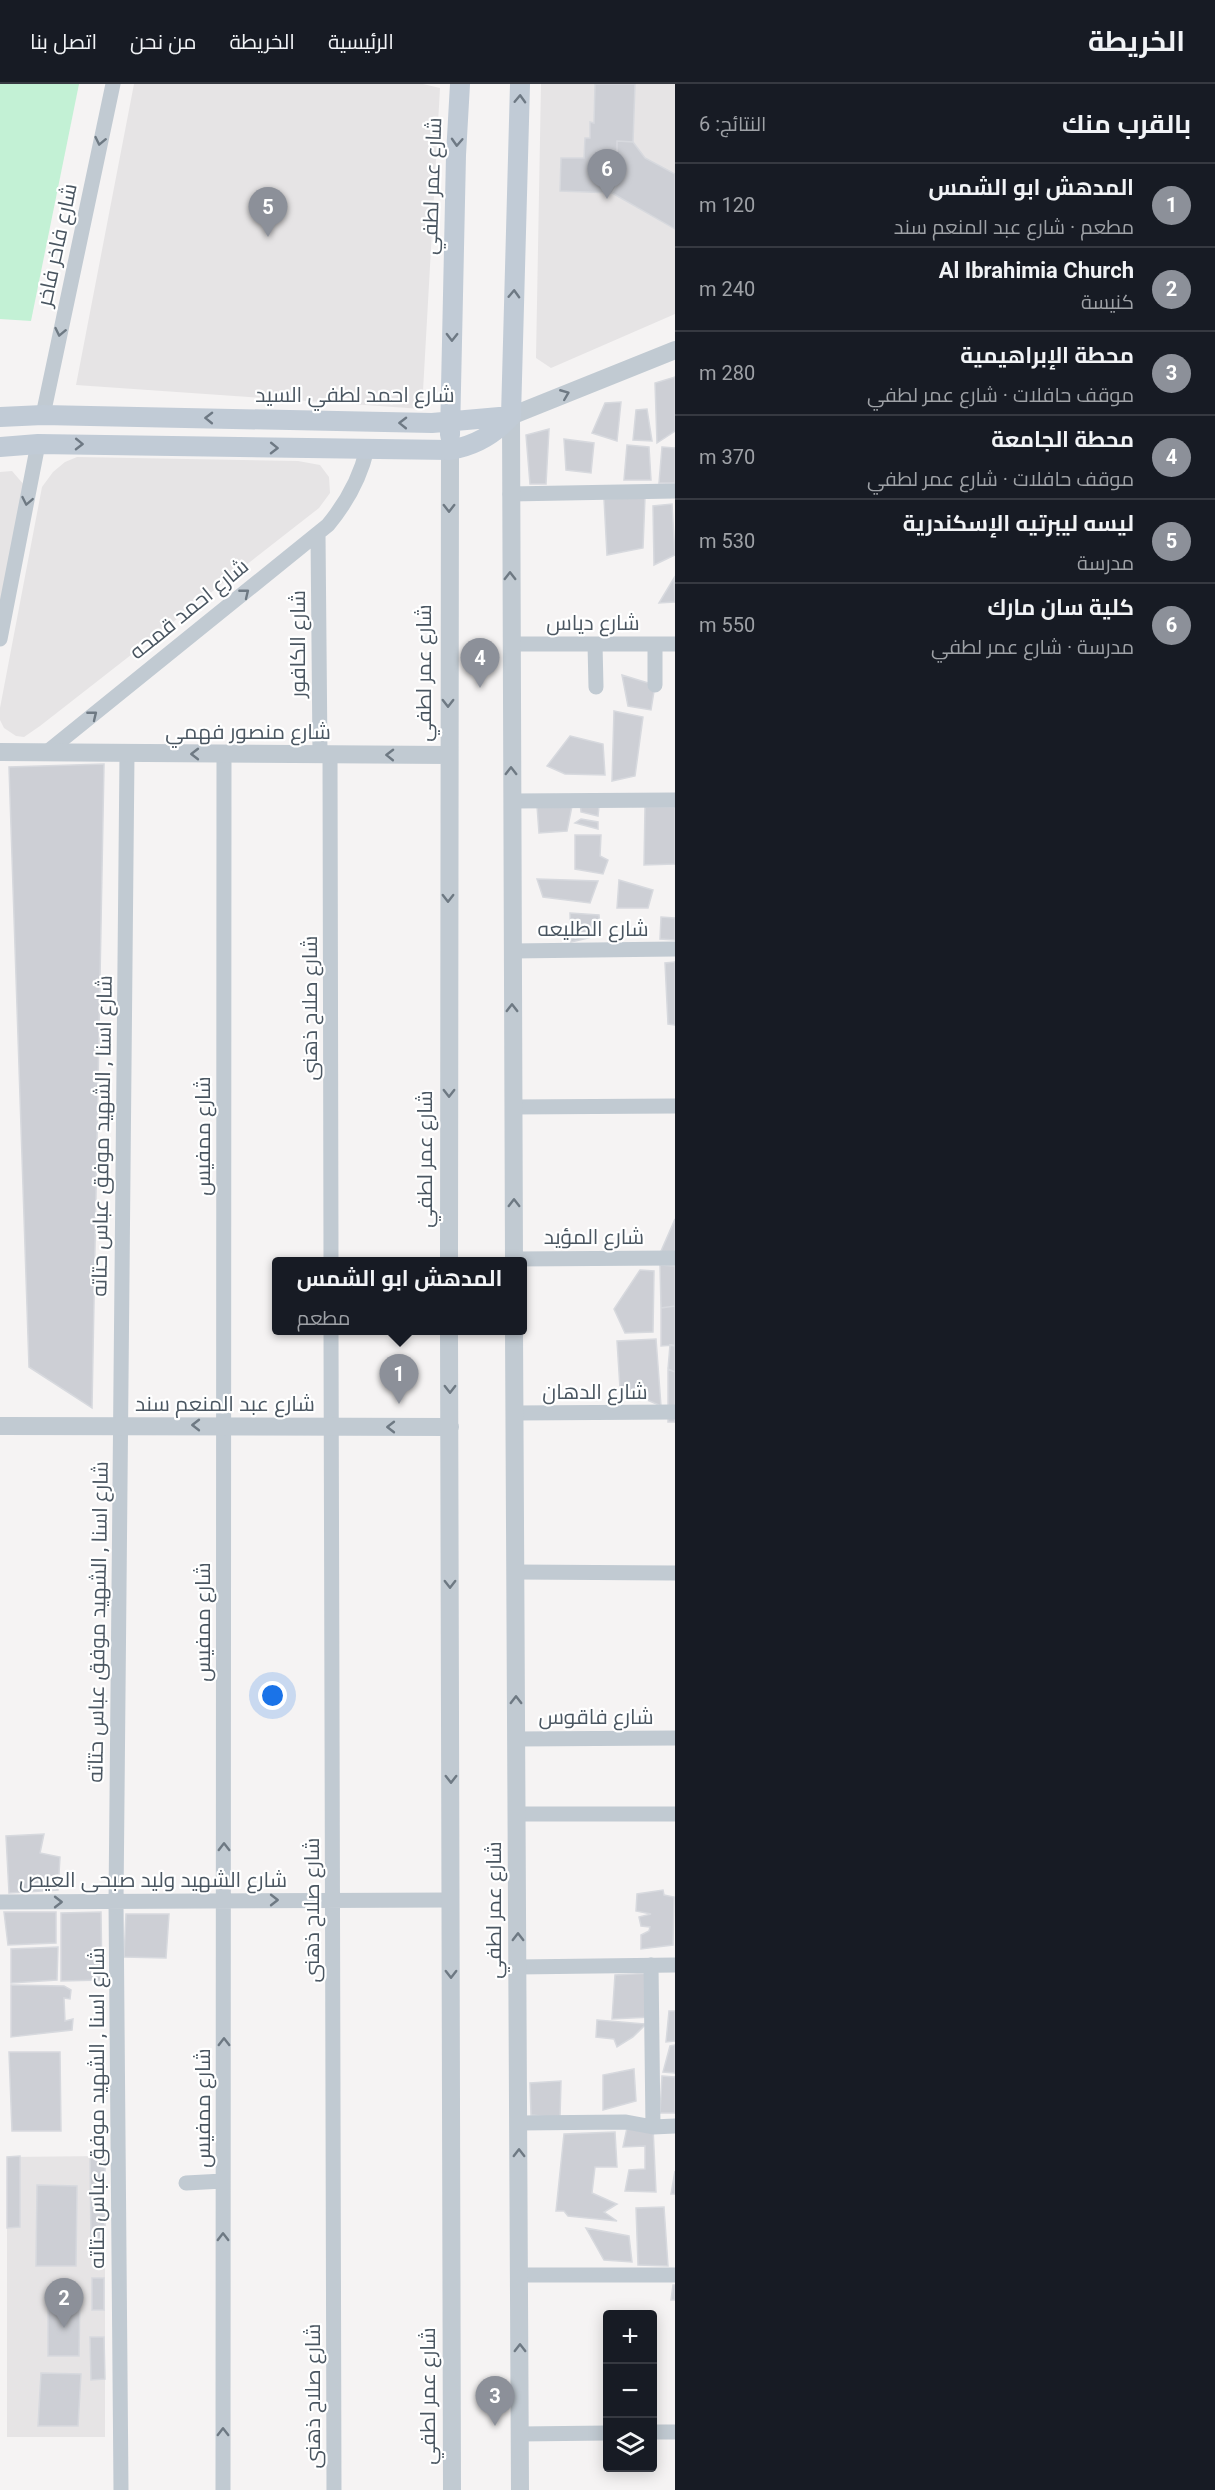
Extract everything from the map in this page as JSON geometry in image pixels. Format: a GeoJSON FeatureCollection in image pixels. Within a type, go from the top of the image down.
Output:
{"type":"FeatureCollection","features":[{"type":"Feature","properties":{"kind":"main road","name":"شارع عمر لطفي"},"geometry":{"type":"LineString","coordinates":[[457,449],[460,84]]}},
{"type":"Feature","properties":{"kind":"main road"},"geometry":{"type":"LineString","coordinates":[[0,447],[38,444],[367,450],[457,449],[502,421],[520,84]]}},
{"type":"Feature","properties":{"kind":"main road","name":"شارع احمد لطفي السيد"},"geometry":{"type":"LineString","coordinates":[[0,417],[43,415],[502,421]]}},
{"type":"Feature","properties":{"kind":"main road"},"geometry":{"type":"LineString","coordinates":[[38,444],[43,415]]}},
{"type":"Feature","properties":{"kind":"street","name":"شارع فاخر فاخر"},"geometry":{"type":"LineString","coordinates":[[43,415],[112,84]]}},
{"type":"Feature","properties":{"kind":"street"},"geometry":{"type":"LineString","coordinates":[[514,1257],[510,494],[502,421],[675,350]]}},
{"type":"Feature","properties":{"kind":"street"},"geometry":{"type":"LineString","coordinates":[[0,639],[38,444]]}},
{"type":"Feature","properties":{"kind":"street","name":"شارع عمر لطفي"},"geometry":{"type":"LineString","coordinates":[[449,1257],[448,755],[457,449]]}},
{"type":"Feature","properties":{"kind":"street","name":"شارع احمد قمحه"},"geometry":{"type":"LineString","coordinates":[[47,752],[318,534],[342,509],[353,491],[362,471],[367,450]]}},
{"type":"Feature","properties":{"kind":"street"},"geometry":{"type":"LineString","coordinates":[[510,494],[675,491]]}},
{"type":"Feature","properties":{"kind":"street","name":"شارع الكافور"},"geometry":{"type":"LineString","coordinates":[[318,534],[325,754]]}},
{"type":"Feature","properties":{"kind":"street","name":"شارع دياس"},"geometry":{"type":"LineString","coordinates":[[511,644],[675,644]]}},
{"type":"Feature","properties":{"kind":"street"},"geometry":{"type":"LineString","coordinates":[[596,644],[596,687]]}},
{"type":"Feature","properties":{"kind":"street"},"geometry":{"type":"LineString","coordinates":[[655,644],[655,685]]}},
{"type":"Feature","properties":{"kind":"street"},"geometry":{"type":"LineString","coordinates":[[0,752],[47,752]]}},
{"type":"Feature","properties":{"kind":"street","name":"شارع منصور فهمي"},"geometry":{"type":"LineString","coordinates":[[47,752],[448,755]]}},
{"type":"Feature","properties":{"kind":"street","name":"شارع ممفيس"},"geometry":{"type":"LineString","coordinates":[[224,753],[224,2490]]}},
{"type":"Feature","properties":{"kind":"street","name":"شارع اسنا , الشهيد موفق عباس حتاته"},"geometry":{"type":"LineString","coordinates":[[121,2490],[116,1902],[127,754]]}},
{"type":"Feature","properties":{"kind":"street","name":"شارع صلاح ذهنى"},"geometry":{"type":"LineString","coordinates":[[325,754],[331,1257]]}},
{"type":"Feature","properties":{"kind":"street"},"geometry":{"type":"LineString","coordinates":[[512,801],[675,800]]}},
{"type":"Feature","properties":{"kind":"street","name":"شارع الطليعه"},"geometry":{"type":"LineString","coordinates":[[512,951],[675,949]]}},
{"type":"Feature","properties":{"kind":"street"},"geometry":{"type":"LineString","coordinates":[[513,1107],[675,1106]]}},
{"type":"Feature","properties":{"kind":"street","name":"شارع المؤيد"},"geometry":{"type":"LineString","coordinates":[[527,1260],[675,1258]]}},
{"type":"Feature","properties":{"kind":"street","name":"شارع صلاح ذهنى"},"geometry":{"type":"LineString","coordinates":[[331,1335],[334,2490]]}},
{"type":"Feature","properties":{"kind":"street","name":"شارع عمر لطفي"},"geometry":{"type":"LineString","coordinates":[[449,1335],[452,2490]]}},
{"type":"Feature","properties":{"kind":"street","name":"شارع عمر لطفي"},"geometry":{"type":"LineString","coordinates":[[514,1335],[520,2490]]}},
{"type":"Feature","properties":{"kind":"street","name":"شارع الدهان"},"geometry":{"type":"LineString","coordinates":[[515,1413],[675,1412]]}},
{"type":"Feature","properties":{"kind":"street","name":"شارع عبد المنعم سند"},"geometry":{"type":"LineString","coordinates":[[0,1426],[450,1426]]}},
{"type":"Feature","properties":{"kind":"street"},"geometry":{"type":"LineString","coordinates":[[516,1572],[675,1573]]}},
{"type":"Feature","properties":{"kind":"street","name":"شارع فاقوس"},"geometry":{"type":"LineString","coordinates":[[517,1739],[675,1738]]}},
{"type":"Feature","properties":{"kind":"street"},"geometry":{"type":"LineString","coordinates":[[517,1814],[675,1814]]}},
{"type":"Feature","properties":{"kind":"street","name":"شارع الشهيد وليد صبحى العيص"},"geometry":{"type":"LineString","coordinates":[[0,1902],[451,1900]]}},
{"type":"Feature","properties":{"kind":"street"},"geometry":{"type":"LineString","coordinates":[[651,1965],[653,2127]]}},
{"type":"Feature","properties":{"kind":"street"},"geometry":{"type":"LineString","coordinates":[[518,1967],[675,1965]]}},
{"type":"Feature","properties":{"kind":"street"},"geometry":{"type":"LineString","coordinates":[[519,2123],[626,2122],[653,2127],[675,2126]]}},
{"type":"Feature","properties":{"kind":"street"},"geometry":{"type":"LineString","coordinates":[[186,2183],[224,2181]]}},
{"type":"Feature","properties":{"kind":"street"},"geometry":{"type":"LineString","coordinates":[[519,2275],[675,2275]]}},
{"type":"Feature","properties":{"kind":"street"},"geometry":{"type":"LineString","coordinates":[[657,2432],[675,2432]]}},
{"type":"Feature","properties":{"kind":"street"},"geometry":{"type":"LineString","coordinates":[[520,2434],[603,2433]]}},
{"type":"Feature","properties":{"kind":"shaded area"},"geometry":{"type":"Polygon","coordinates":[[[134,84],[423,84],[440,88],[422,409],[76,385],[134,84]]]}},
{"type":"Feature","properties":{"kind":"shaded area"},"geometry":{"type":"Polygon","coordinates":[[[541,84],[675,84],[675,314],[551,368],[536,358],[541,84]]]}},
{"type":"Feature","properties":{"kind":"shaded area"},"geometry":{"type":"Polygon","coordinates":[[[77,457],[298,461],[320,465],[329,477],[330,493],[319,508],[40,726],[24,737],[16,736],[4,728],[0,720],[0,708],[42,487],[53,472],[65,462],[77,457]]]}},
{"type":"Feature","properties":{"kind":"shaded area"},"geometry":{"type":"Polygon","coordinates":[[[12,471],[25,486],[0,621],[0,472],[12,471]]]}},
{"type":"Feature","properties":{"kind":"shaded area"},"geometry":{"type":"Polygon","coordinates":[[[105,2156],[105,2437],[7,2437],[7,2157],[105,2156]]]}},
{"type":"Feature","properties":{"kind":"green space"},"geometry":{"type":"Polygon","coordinates":[[[0,84],[79,84],[31,321],[0,319],[0,84]]]}},
{"type":"Feature","properties":{"kind":"building"},"geometry":{"type":"Polygon","coordinates":[[[595,84],[635,84],[633,142],[617,141],[617,184],[612,193],[560,191],[561,158],[584,158],[585,138],[590,138],[590,122],[594,123],[595,84]]]}},
{"type":"Feature","properties":{"kind":"building"},"geometry":{"type":"Polygon","coordinates":[[[617,141],[633,142],[645,158],[675,174],[675,229],[612,193],[617,184],[617,141]]]}},
{"type":"Feature","properties":{"kind":"building"},"geometry":{"type":"Polygon","coordinates":[[[675,377],[675,431],[657,443],[655,383],[675,377]]]}},
{"type":"Feature","properties":{"kind":"building"},"geometry":{"type":"Polygon","coordinates":[[[621,402],[617,441],[592,433],[605,403],[621,402]]]}},
{"type":"Feature","properties":{"kind":"building"},"geometry":{"type":"Polygon","coordinates":[[[647,409],[652,441],[633,440],[636,410],[647,409]]]}},
{"type":"Feature","properties":{"kind":"building"},"geometry":{"type":"Polygon","coordinates":[[[549,429],[546,484],[530,484],[526,435],[549,429]]]}},
{"type":"Feature","properties":{"kind":"building"},"geometry":{"type":"Polygon","coordinates":[[[564,439],[594,443],[591,473],[566,470],[564,439]]]}},
{"type":"Feature","properties":{"kind":"building"},"geometry":{"type":"Polygon","coordinates":[[[627,445],[649,447],[651,480],[624,480],[627,445]]]}},
{"type":"Feature","properties":{"kind":"building"},"geometry":{"type":"Polygon","coordinates":[[[662,447],[675,448],[675,483],[659,483],[662,447]]]}},
{"type":"Feature","properties":{"kind":"building"},"geometry":{"type":"Polygon","coordinates":[[[645,497],[643,548],[607,555],[604,499],[645,497]]]}},
{"type":"Feature","properties":{"kind":"building"},"geometry":{"type":"Polygon","coordinates":[[[672,504],[675,555],[654,565],[653,506],[672,504]]]}},
{"type":"Feature","properties":{"kind":"building"},"geometry":{"type":"Polygon","coordinates":[[[674,578],[675,602],[659,603],[674,578]]]}},
{"type":"Feature","properties":{"kind":"building"},"geometry":{"type":"Polygon","coordinates":[[[622,675],[655,685],[651,710],[628,706],[622,675]]]}},
{"type":"Feature","properties":{"kind":"building"},"geometry":{"type":"Polygon","coordinates":[[[614,711],[643,717],[635,776],[612,781],[614,711]]]}},
{"type":"Feature","properties":{"kind":"building"},"geometry":{"type":"Polygon","coordinates":[[[570,736],[603,744],[605,775],[565,774],[547,766],[570,736]]]}},
{"type":"Feature","properties":{"kind":"building"},"geometry":{"type":"Polygon","coordinates":[[[104,764],[92,1408],[29,1367],[9,767],[104,764]]]}},
{"type":"Feature","properties":{"kind":"building"},"geometry":{"type":"Polygon","coordinates":[[[573,801],[567,831],[539,833],[537,806],[573,801]]]}},
{"type":"Feature","properties":{"kind":"building"},"geometry":{"type":"Polygon","coordinates":[[[580,801],[599,806],[598,816],[581,812],[580,801]]]}},
{"type":"Feature","properties":{"kind":"building"},"geometry":{"type":"Polygon","coordinates":[[[645,807],[675,807],[675,864],[644,865],[645,807]]]}},
{"type":"Feature","properties":{"kind":"building"},"geometry":{"type":"Polygon","coordinates":[[[581,819],[598,822],[598,829],[575,823],[581,819]]]}},
{"type":"Feature","properties":{"kind":"building"},"geometry":{"type":"Polygon","coordinates":[[[575,835],[601,835],[600,856],[608,860],[603,874],[575,869],[575,835]]]}},
{"type":"Feature","properties":{"kind":"building"},"geometry":{"type":"Polygon","coordinates":[[[537,879],[598,881],[590,903],[543,897],[537,879]]]}},
{"type":"Feature","properties":{"kind":"building"},"geometry":{"type":"Polygon","coordinates":[[[619,880],[653,890],[648,908],[617,908],[619,880]]]}},
{"type":"Feature","properties":{"kind":"building"},"geometry":{"type":"Polygon","coordinates":[[[570,913],[599,915],[601,935],[571,942],[570,913]]]}},
{"type":"Feature","properties":{"kind":"building"},"geometry":{"type":"Polygon","coordinates":[[[661,917],[675,918],[675,940],[660,939],[661,917]]]}},
{"type":"Feature","properties":{"kind":"building"},"geometry":{"type":"Polygon","coordinates":[[[675,962],[675,1025],[668,1024],[665,963],[675,962]]]}},
{"type":"Feature","properties":{"kind":"building"},"geometry":{"type":"Polygon","coordinates":[[[675,1219],[675,1255],[658,1258],[675,1219]]]}},
{"type":"Feature","properties":{"kind":"building"},"geometry":{"type":"Polygon","coordinates":[[[660,1265],[675,1266],[675,1306],[661,1308],[660,1265]]]}},
{"type":"Feature","properties":{"kind":"building"},"geometry":{"type":"Polygon","coordinates":[[[640,1270],[654,1271],[653,1332],[625,1333],[614,1309],[640,1270]]]}},
{"type":"Feature","properties":{"kind":"building"},"geometry":{"type":"Polygon","coordinates":[[[675,1306],[675,1345],[661,1346],[661,1308],[675,1306]]]}},
{"type":"Feature","properties":{"kind":"building"},"geometry":{"type":"Polygon","coordinates":[[[656,1339],[661,1406],[620,1388],[617,1341],[656,1339]]]}},
{"type":"Feature","properties":{"kind":"building"},"geometry":{"type":"Polygon","coordinates":[[[670,1345],[675,1346],[675,1372],[668,1369],[670,1345]]]}},
{"type":"Feature","properties":{"kind":"building"},"geometry":{"type":"Polygon","coordinates":[[[668,1369],[675,1372],[675,1422],[668,1422],[668,1369]]]}},
{"type":"Feature","properties":{"kind":"building"},"geometry":{"type":"Polygon","coordinates":[[[44,1834],[40,1853],[60,1857],[58,1890],[9,1893],[6,1836],[44,1834]]]}},
{"type":"Feature","properties":{"kind":"building"},"geometry":{"type":"Polygon","coordinates":[[[663,1890],[664,1895],[674,1897],[673,1945],[641,1949],[641,1935],[649,1931],[650,1927],[641,1926],[639,1917],[651,1914],[636,1911],[637,1894],[663,1890]]]}},
{"type":"Feature","properties":{"kind":"building"},"geometry":{"type":"Polygon","coordinates":[[[4,1912],[56,1912],[56,1943],[8,1945],[4,1912]]]}},
{"type":"Feature","properties":{"kind":"building"},"geometry":{"type":"Polygon","coordinates":[[[101,1912],[102,1980],[61,1981],[61,1913],[101,1912]]]}},
{"type":"Feature","properties":{"kind":"building"},"geometry":{"type":"Polygon","coordinates":[[[126,1914],[169,1914],[166,1958],[124,1957],[126,1914]]]}},
{"type":"Feature","properties":{"kind":"building"},"geometry":{"type":"Polygon","coordinates":[[[58,1947],[57,1980],[11,1983],[11,1949],[58,1947]]]}},
{"type":"Feature","properties":{"kind":"building"},"geometry":{"type":"Polygon","coordinates":[[[651,1973],[651,2017],[612,2019],[615,1975],[651,1973]]]}},
{"type":"Feature","properties":{"kind":"building"},"geometry":{"type":"Polygon","coordinates":[[[11,1985],[64,1986],[71,1990],[70,1999],[64,1998],[65,2021],[73,2019],[72,2030],[11,2037],[11,1985]]]}},
{"type":"Feature","properties":{"kind":"building"},"geometry":{"type":"Polygon","coordinates":[[[669,2011],[675,2011],[675,2041],[666,2042],[669,2011]]]}},
{"type":"Feature","properties":{"kind":"building"},"geometry":{"type":"Polygon","coordinates":[[[597,2020],[646,2024],[633,2037],[617,2047],[614,2039],[596,2037],[597,2020]]]}},
{"type":"Feature","properties":{"kind":"building"},"geometry":{"type":"Polygon","coordinates":[[[675,2045],[675,2073],[663,2072],[670,2046],[675,2045]]]}},
{"type":"Feature","properties":{"kind":"building"},"geometry":{"type":"Polygon","coordinates":[[[9,2052],[60,2052],[61,2131],[12,2131],[9,2052]]]}},
{"type":"Feature","properties":{"kind":"building"},"geometry":{"type":"Polygon","coordinates":[[[634,2069],[636,2101],[603,2110],[603,2075],[634,2069]]]}},
{"type":"Feature","properties":{"kind":"building"},"geometry":{"type":"Polygon","coordinates":[[[662,2076],[675,2077],[675,2113],[660,2113],[662,2076]]]}},
{"type":"Feature","properties":{"kind":"building"},"geometry":{"type":"Polygon","coordinates":[[[561,2081],[560,2118],[531,2115],[530,2083],[561,2081]]]}},
{"type":"Feature","properties":{"kind":"building"},"geometry":{"type":"Polygon","coordinates":[[[653,2127],[656,2192],[625,2191],[629,2170],[645,2169],[645,2146],[623,2147],[627,2128],[653,2127]]]}},
{"type":"Feature","properties":{"kind":"building"},"geometry":{"type":"Polygon","coordinates":[[[615,2132],[617,2167],[595,2167],[592,2193],[617,2204],[604,2212],[617,2221],[568,2216],[564,2211],[556,2211],[564,2134],[615,2132]]]}},
{"type":"Feature","properties":{"kind":"building"},"geometry":{"type":"Polygon","coordinates":[[[20,2156],[20,2227],[7,2228],[7,2157],[20,2156]]]}},
{"type":"Feature","properties":{"kind":"building"},"geometry":{"type":"Polygon","coordinates":[[[90,2156],[105,2156],[105,2246],[91,2246],[90,2156]]]}},
{"type":"Feature","properties":{"kind":"building"},"geometry":{"type":"Polygon","coordinates":[[[675,2171],[675,2194],[671,2194],[675,2171]]]}},
{"type":"Feature","properties":{"kind":"building"},"geometry":{"type":"Polygon","coordinates":[[[37,2185],[77,2186],[76,2266],[36,2266],[37,2185]]]}},
{"type":"Feature","properties":{"kind":"building"},"geometry":{"type":"Polygon","coordinates":[[[664,2207],[668,2266],[638,2265],[636,2208],[664,2207]]]}},
{"type":"Feature","properties":{"kind":"building"},"geometry":{"type":"Polygon","coordinates":[[[586,2228],[629,2236],[632,2262],[604,2260],[586,2228]]]}},
{"type":"Feature","properties":{"kind":"building"},"geometry":{"type":"Polygon","coordinates":[[[92,2278],[104,2278],[104,2310],[92,2310],[92,2278]]]}},
{"type":"Feature","properties":{"kind":"building"},"geometry":{"type":"Polygon","coordinates":[[[673,2285],[675,2285],[675,2300],[671,2300],[673,2285]]]}},
{"type":"Feature","properties":{"kind":"building"},"geometry":{"type":"Polygon","coordinates":[[[48,2299],[80,2299],[79,2356],[48,2356],[48,2299]]]}},
{"type":"Feature","properties":{"kind":"building"},"geometry":{"type":"Polygon","coordinates":[[[90,2337],[104,2337],[105,2379],[91,2380],[90,2337]]]}},
{"type":"Feature","properties":{"kind":"building"},"geometry":{"type":"Polygon","coordinates":[[[41,2373],[81,2374],[78,2426],[38,2426],[41,2373]]]}},
{"type":"Feature","properties":{"kind":"place","name":"كلية سان مارك"},"geometry":{"type":"Point","coordinates":[607,199]}},
{"type":"Feature","properties":{"kind":"place","name":"ليسه ليبرتيه الإسكندرية"},"geometry":{"type":"Point","coordinates":[268,237]}},
{"type":"Feature","properties":{"kind":"place","name":"محطة الجامعة"},"geometry":{"type":"Point","coordinates":[480,688]}},
{"type":"Feature","properties":{"kind":"place","name":"المدهش ابو الشمس"},"geometry":{"type":"Point","coordinates":[399,1404]}},
{"type":"Feature","properties":{"kind":"place","name":"Al Ibrahimia Church"},"geometry":{"type":"Point","coordinates":[64,2328]}},
{"type":"Feature","properties":{"kind":"place","name":"محطة الإبراهيمية"},"geometry":{"type":"Point","coordinates":[495,2426]}}]}
